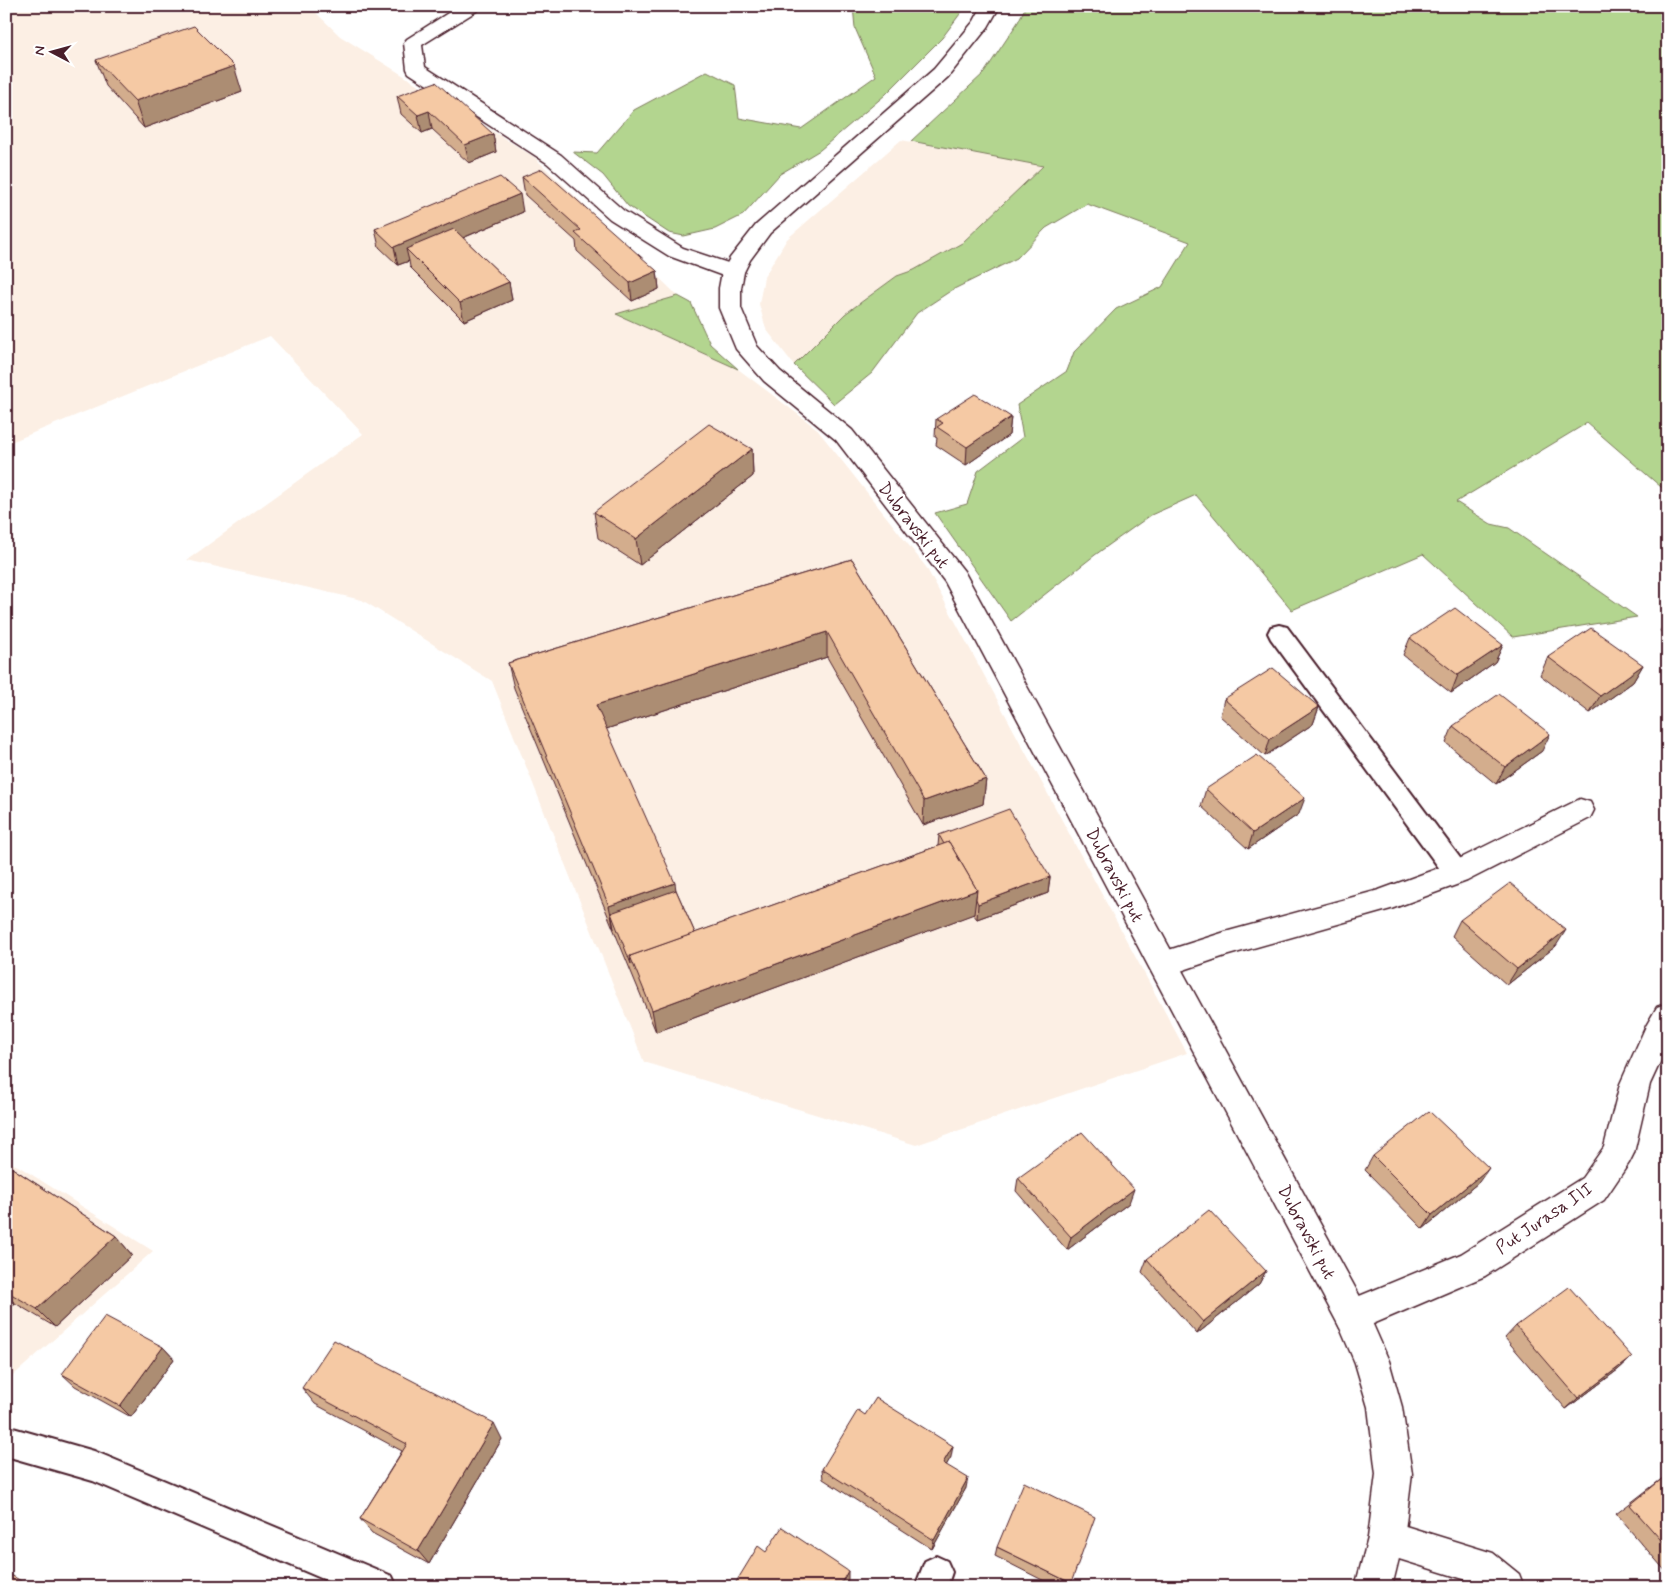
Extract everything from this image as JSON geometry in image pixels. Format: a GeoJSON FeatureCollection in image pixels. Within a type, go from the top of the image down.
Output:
{"type":"FeatureCollection","features":[{"type":"Feature","properties":{"kind":"main road"},"geometry":{"type":"LineString","coordinates":[[472,6],[413,43],[416,69],[554,159],[626,220],[676,252],[733,272],[748,246],[763,229],[941,73],[982,23],[991,6]]}},
{"type":"Feature","properties":{"kind":"main road","name":"Dubravski put"},"geometry":{"type":"LineString","coordinates":[[733,272],[730,288],[730,308],[747,349],[772,376],[844,435],[955,577],[1352,1316],[1372,1361],[1385,1407],[1394,1474],[1386,1538],[1373,1587]]}},
{"type":"Feature","properties":{"kind":"main road"},"geometry":{"type":"LineString","coordinates":[[1163,964],[1225,944],[1381,901],[1456,873],[1510,848],[1580,810]]}},
{"type":"Feature","properties":{"kind":"main road","name":"Put Jurasa III"},"geometry":{"type":"LineString","coordinates":[[1352,1316],[1473,1265],[1593,1189],[1618,1153],[1634,1084],[1668,1016]]}},
{"type":"Feature","properties":{"kind":"main road"},"geometry":{"type":"LineString","coordinates":[[1386,1538],[1480,1566],[1506,1587]]}},
{"type":"Feature","properties":{"kind":"lane"},"geometry":{"type":"LineString","coordinates":[[1279,632],[1456,873]]}},
{"type":"Feature","properties":{"kind":"lane"},"geometry":{"type":"LineString","coordinates":[[6,1441],[94,1466],[381,1587]]}},
{"type":"Feature","properties":{"kind":"shaded area"},"geometry":{"type":"Polygon","coordinates":[[[6,6],[309,6],[340,36],[534,157],[678,296],[617,315],[738,369],[816,428],[926,567],[1187,1053],[916,1145],[644,1062],[492,681],[362,600],[187,560],[363,434],[270,336],[6,444],[6,6]]]}},
{"type":"Feature","properties":{"kind":"shaded area"},"geometry":{"type":"Polygon","coordinates":[[[901,140],[1043,166],[962,243],[914,270],[897,276],[845,314],[794,365],[766,329],[759,304],[764,277],[787,239],[901,140]]]}},
{"type":"Feature","properties":{"kind":"shaded area"},"geometry":{"type":"Polygon","coordinates":[[[6,1161],[18,1166],[153,1251],[6,1382],[6,1161]]]}},
{"type":"Feature","properties":{"kind":"green space"},"geometry":{"type":"Polygon","coordinates":[[[853,6],[966,6],[942,38],[885,95],[820,150],[780,174],[743,215],[715,229],[684,236],[669,233],[628,206],[603,175],[573,152],[597,153],[634,110],[707,71],[735,85],[739,118],[801,129],[876,76],[855,28],[853,6]]]}},
{"type":"Feature","properties":{"kind":"green space"},"geometry":{"type":"Polygon","coordinates":[[[1026,6],[1668,6],[1668,493],[1587,423],[1456,502],[1491,524],[1509,528],[1637,617],[1513,637],[1423,554],[1292,610],[1196,495],[1151,515],[1095,555],[1011,621],[935,513],[967,504],[978,471],[1023,437],[1017,405],[1067,371],[1074,352],[1116,309],[1162,287],[1190,242],[1087,204],[1046,228],[1017,258],[952,290],[917,313],[872,373],[834,404],[794,365],[845,314],[897,276],[914,270],[962,243],[1043,166],[911,141],[984,73],[1018,22],[1026,6]]]}},
{"type":"Feature","properties":{"kind":"green space"},"geometry":{"type":"Polygon","coordinates":[[[678,296],[691,303],[710,344],[738,369],[616,314],[678,296]]]}},
{"type":"Feature","properties":{"kind":"building"},"geometry":{"type":"Polygon","coordinates":[[[194,26],[234,66],[135,101],[96,60],[194,26]]]}},
{"type":"Feature","properties":{"kind":"building"},"geometry":{"type":"Polygon","coordinates":[[[436,82],[493,134],[465,145],[429,111],[418,115],[397,96],[436,82]]]}},
{"type":"Feature","properties":{"kind":"building"},"geometry":{"type":"Polygon","coordinates":[[[542,169],[657,271],[630,283],[575,233],[581,230],[522,177],[542,169]]]}},
{"type":"Feature","properties":{"kind":"building"},"geometry":{"type":"Polygon","coordinates":[[[500,177],[520,194],[394,247],[375,229],[500,177]]]}},
{"type":"Feature","properties":{"kind":"building"},"geometry":{"type":"Polygon","coordinates":[[[454,229],[509,282],[460,303],[406,249],[454,229]]]}},
{"type":"Feature","properties":{"kind":"building"},"geometry":{"type":"Polygon","coordinates":[[[975,394],[1011,417],[967,447],[937,427],[943,423],[936,419],[975,394]]]}},
{"type":"Feature","properties":{"kind":"building"},"geometry":{"type":"Polygon","coordinates":[[[709,424],[752,449],[636,539],[594,512],[709,424]]]}},
{"type":"Feature","properties":{"kind":"building"},"geometry":{"type":"Polygon","coordinates":[[[852,559],[986,779],[924,801],[827,632],[596,705],[675,883],[609,906],[508,663],[852,559]]]}},
{"type":"Feature","properties":{"kind":"building"},"geometry":{"type":"Polygon","coordinates":[[[1455,608],[1503,645],[1458,675],[1410,638],[1455,608]]]}},
{"type":"Feature","properties":{"kind":"building"},"geometry":{"type":"Polygon","coordinates":[[[1591,628],[1643,665],[1600,696],[1548,657],[1591,628]]]}},
{"type":"Feature","properties":{"kind":"building"},"geometry":{"type":"Polygon","coordinates":[[[1273,668],[1319,707],[1270,739],[1224,699],[1273,668]]]}},
{"type":"Feature","properties":{"kind":"building"},"geometry":{"type":"Polygon","coordinates":[[[1499,694],[1550,734],[1505,767],[1453,726],[1499,694]]]}},
{"type":"Feature","properties":{"kind":"building"},"geometry":{"type":"Polygon","coordinates":[[[1257,755],[1305,798],[1253,833],[1206,789],[1257,755]]]}},
{"type":"Feature","properties":{"kind":"building"},"geometry":{"type":"Polygon","coordinates":[[[1009,809],[1050,877],[978,904],[976,899],[977,890],[949,842],[944,844],[939,835],[1009,809]]]}},
{"type":"Feature","properties":{"kind":"building"},"geometry":{"type":"Polygon","coordinates":[[[949,842],[977,890],[652,1010],[630,956],[949,842]]]}},
{"type":"Feature","properties":{"kind":"building"},"geometry":{"type":"Polygon","coordinates":[[[1510,883],[1566,930],[1517,969],[1460,920],[1510,883]]]}},
{"type":"Feature","properties":{"kind":"building"},"geometry":{"type":"Polygon","coordinates":[[[676,890],[695,933],[630,956],[631,964],[611,913],[676,890]]]}},
{"type":"Feature","properties":{"kind":"building"},"geometry":{"type":"Polygon","coordinates":[[[1429,1111],[1489,1168],[1432,1215],[1373,1156],[1429,1111]]]}},
{"type":"Feature","properties":{"kind":"building"},"geometry":{"type":"Polygon","coordinates":[[[1082,1132],[1134,1189],[1071,1237],[1018,1178],[1082,1132]]]}},
{"type":"Feature","properties":{"kind":"building"},"geometry":{"type":"Polygon","coordinates":[[[6,1164],[116,1236],[37,1309],[6,1291],[6,1164]]]}},
{"type":"Feature","properties":{"kind":"building"},"geometry":{"type":"Polygon","coordinates":[[[1209,1210],[1266,1271],[1203,1322],[1147,1259],[1209,1210]]]}},
{"type":"Feature","properties":{"kind":"building"},"geometry":{"type":"Polygon","coordinates":[[[1569,1287],[1632,1357],[1578,1398],[1516,1326],[1569,1287]]]}},
{"type":"Feature","properties":{"kind":"building"},"geometry":{"type":"Polygon","coordinates":[[[105,1316],[163,1347],[120,1406],[62,1374],[105,1316]]]}},
{"type":"Feature","properties":{"kind":"building"},"geometry":{"type":"Polygon","coordinates":[[[334,1340],[494,1423],[418,1551],[360,1519],[407,1444],[302,1388],[334,1340]]]}},
{"type":"Feature","properties":{"kind":"building"},"geometry":{"type":"Polygon","coordinates":[[[876,1398],[953,1446],[943,1463],[968,1478],[934,1540],[822,1469],[858,1410],[865,1415],[876,1398]]]}},
{"type":"Feature","properties":{"kind":"building"},"geometry":{"type":"Polygon","coordinates":[[[1668,1474],[1668,1548],[1630,1505],[1668,1474]]]}},
{"type":"Feature","properties":{"kind":"building"},"geometry":{"type":"Polygon","coordinates":[[[1024,1482],[1095,1517],[1071,1583],[997,1547],[1024,1482]]]}},
{"type":"Feature","properties":{"kind":"building"},"geometry":{"type":"Polygon","coordinates":[[[782,1527],[848,1571],[839,1587],[733,1587],[758,1546],[766,1552],[782,1527]]]}},
{"type":"Feature","properties":{"kind":"building"},"geometry":{"type":"Polygon","coordinates":[[[6,1572],[31,1587],[6,1587],[6,1572]]]}}]}
